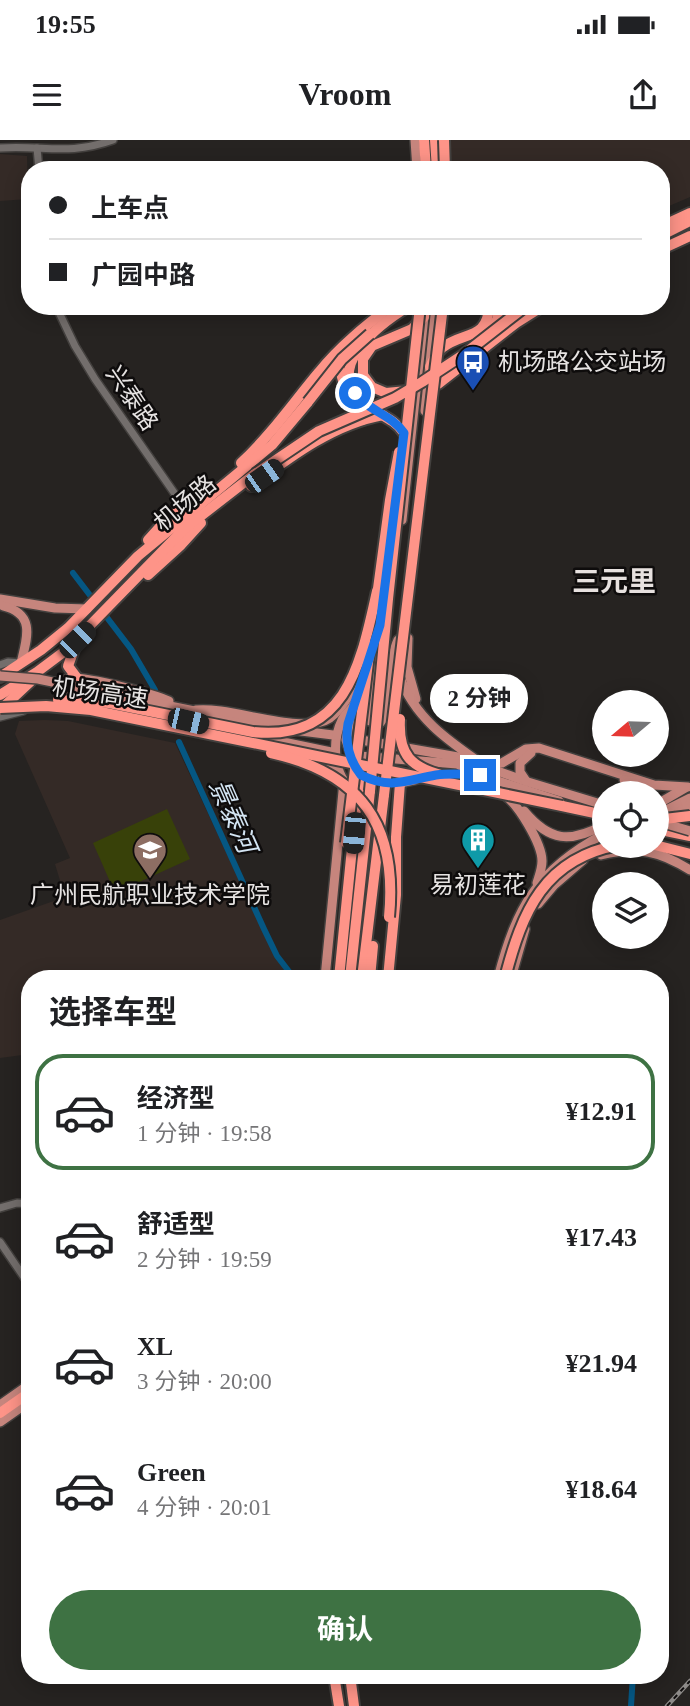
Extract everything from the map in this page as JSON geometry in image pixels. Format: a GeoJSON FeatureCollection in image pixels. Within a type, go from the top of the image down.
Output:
{"type":"FeatureCollection","features":[{"type":"Feature","properties":{"kind":"highway"},"geometry":{"type":"LineString","coordinates":[[423,141],[436,161]]}},
{"type":"Feature","properties":{"kind":"highway"},"geometry":{"type":"LineString","coordinates":[[420,161],[423,141]]}},
{"type":"Feature","properties":{"kind":"highway"},"geometry":{"type":"LineString","coordinates":[[423,141],[425,161]]}},
{"type":"Feature","properties":{"kind":"highway"},"geometry":{"type":"LineString","coordinates":[[447,141],[448,161]]}},
{"type":"Feature","properties":{"kind":"highway"},"geometry":{"type":"LineString","coordinates":[[670,222],[690,213]]}},
{"type":"Feature","properties":{"kind":"highway"},"geometry":{"type":"LineString","coordinates":[[670,231],[690,221]]}},
{"type":"Feature","properties":{"kind":"highway"},"geometry":{"type":"LineString","coordinates":[[670,246],[688,238]]}},
{"type":"Feature","properties":{"kind":"highway"},"geometry":{"type":"LineString","coordinates":[[138,556],[159,527],[184,507],[224,483],[237,466],[270,434],[331,358],[380,315]]}},
{"type":"Feature","properties":{"kind":"highway","name":"机场路"},"geometry":{"type":"LineString","coordinates":[[0,676],[61,634],[138,556],[272,445],[342,359],[396,315]]}},
{"type":"Feature","properties":{"kind":"highway"},"geometry":{"type":"LineString","coordinates":[[409,395],[382,392],[367,382],[362,364],[365,354],[372,346],[412,329],[420,315]]}},
{"type":"Feature","properties":{"kind":"highway"},"geometry":{"type":"LineString","coordinates":[[338,970],[351,795],[385,589],[393,479],[422,315]]}},
{"type":"Feature","properties":{"kind":"highway"},"geometry":{"type":"LineString","coordinates":[[363,970],[442,315]]}},
{"type":"Feature","properties":{"kind":"highway"},"geometry":{"type":"LineString","coordinates":[[430,367],[442,348],[480,330],[487,322],[488,315]]}},
{"type":"Feature","properties":{"kind":"highway"},"geometry":{"type":"LineString","coordinates":[[472,347],[494,325],[499,315]]}},
{"type":"Feature","properties":{"kind":"highway"},"geometry":{"type":"LineString","coordinates":[[508,315],[516,323]]}},
{"type":"Feature","properties":{"kind":"highway","name":"机场路"},"geometry":{"type":"LineString","coordinates":[[0,695],[37,672],[77,640],[197,517],[255,474],[319,431],[409,395],[514,315]]}},
{"type":"Feature","properties":{"kind":"highway"},"geometry":{"type":"LineString","coordinates":[[438,384],[529,315]]}},
{"type":"Feature","properties":{"kind":"highway"},"geometry":{"type":"LineString","coordinates":[[370,334],[357,351],[351,368],[352,389],[361,402],[395,422],[404,433]]}},
{"type":"Feature","properties":{"kind":"highway"},"geometry":{"type":"LineString","coordinates":[[331,358],[338,365],[346,395],[362,420]]}},
{"type":"Feature","properties":{"kind":"highway"},"geometry":{"type":"LineString","coordinates":[[351,970],[409,395]]}},
{"type":"Feature","properties":{"kind":"highway"},"geometry":{"type":"LineString","coordinates":[[159,553],[306,448],[362,420],[383,415]]}},
{"type":"Feature","properties":{"kind":"highway"},"geometry":{"type":"LineString","coordinates":[[113,604],[181,545],[201,523]]}},
{"type":"Feature","properties":{"kind":"highway"},"geometry":{"type":"LineString","coordinates":[[2,708],[43,701],[88,701],[253,732],[272,733],[296,729],[329,710],[348,689],[385,589]]}},
{"type":"Feature","properties":{"kind":"highway"},"geometry":{"type":"LineString","coordinates":[[406,624],[400,732],[401,744],[409,759],[428,771],[511,790],[562,806]]}},
{"type":"Feature","properties":{"kind":"highway"},"geometry":{"type":"LineString","coordinates":[[77,640],[68,666],[78,678]]}},
{"type":"Feature","properties":{"kind":"highway"},"geometry":{"type":"LineString","coordinates":[[2,708],[37,672]]}},
{"type":"Feature","properties":{"kind":"highway","name":"机场高速"},"geometry":{"type":"LineString","coordinates":[[2,708],[38,705],[80,708],[187,725],[562,806],[592,816]]}},
{"type":"Feature","properties":{"kind":"highway"},"geometry":{"type":"LineString","coordinates":[[187,725],[315,765],[342,782],[366,807],[380,832],[391,874],[383,970]]}},
{"type":"Feature","properties":{"kind":"highway"},"geometry":{"type":"LineString","coordinates":[[338,970],[361,775]]}},
{"type":"Feature","properties":{"kind":"highway"},"geometry":{"type":"LineString","coordinates":[[389,970],[401,783]]}},
{"type":"Feature","properties":{"kind":"highway"},"geometry":{"type":"LineString","coordinates":[[371,970],[384,795]]}},
{"type":"Feature","properties":{"kind":"highway"},"geometry":{"type":"LineString","coordinates":[[669,821],[690,816]]}},
{"type":"Feature","properties":{"kind":"highway"},"geometry":{"type":"LineString","coordinates":[[669,829],[690,836]]}},
{"type":"Feature","properties":{"kind":"highway"},"geometry":{"type":"LineString","coordinates":[[669,849],[690,854]]}},
{"type":"Feature","properties":{"kind":"highway"},"geometry":{"type":"LineString","coordinates":[[507,970],[522,922],[529,906],[545,884],[574,862],[592,854]]}},
{"type":"Feature","properties":{"kind":"highway"},"geometry":{"type":"LineString","coordinates":[[0,1413],[21,1398]]}},
{"type":"Feature","properties":{"kind":"highway"},"geometry":{"type":"LineString","coordinates":[[337,1684],[341,1706]]}},
{"type":"Feature","properties":{"kind":"highway"},"geometry":{"type":"LineString","coordinates":[[351,1684],[354,1706]]}},
{"type":"Feature","properties":{"kind":"main road"},"geometry":{"type":"LineString","coordinates":[[436,157],[447,141]]}},
{"type":"Feature","properties":{"kind":"main road"},"geometry":{"type":"LineString","coordinates":[[357,798],[338,769],[338,733],[387,627],[385,589],[396,563],[423,315]]}},
{"type":"Feature","properties":{"kind":"main road"},"geometry":{"type":"LineString","coordinates":[[435,315],[398,640],[397,664],[400,678],[410,699],[446,740],[482,764],[592,814]]}},
{"type":"Feature","properties":{"kind":"main road"},"geometry":{"type":"LineString","coordinates":[[420,454],[432,431],[425,413],[438,384]]}},
{"type":"Feature","properties":{"kind":"main road"},"geometry":{"type":"LineString","coordinates":[[426,720],[413,692],[407,667],[408,632],[438,384]]}},
{"type":"Feature","properties":{"kind":"main road"},"geometry":{"type":"LineString","coordinates":[[404,433],[409,456]]}},
{"type":"Feature","properties":{"kind":"main road"},"geometry":{"type":"LineString","coordinates":[[404,433],[379,632],[352,707],[346,740],[349,753],[361,775],[374,780],[401,783],[438,775],[480,775]]}},
{"type":"Feature","properties":{"kind":"main road"},"geometry":{"type":"LineString","coordinates":[[393,514],[404,499]]}},
{"type":"Feature","properties":{"kind":"main road"},"geometry":{"type":"LineString","coordinates":[[415,500],[421,514]]}},
{"type":"Feature","properties":{"kind":"main road"},"geometry":{"type":"LineString","coordinates":[[390,547],[396,563]]}},
{"type":"Feature","properties":{"kind":"main road"},"geometry":{"type":"LineString","coordinates":[[406,575],[416,564]]}},
{"type":"Feature","properties":{"kind":"main road"},"geometry":{"type":"LineString","coordinates":[[0,599],[55,608],[87,609]]}},
{"type":"Feature","properties":{"kind":"main road"},"geometry":{"type":"LineString","coordinates":[[0,605],[16,610],[25,621],[27,637],[21,663]]}},
{"type":"Feature","properties":{"kind":"main road"},"geometry":{"type":"LineString","coordinates":[[196,710],[215,709],[284,721],[315,723],[326,720],[335,713],[354,687],[379,632]]}},
{"type":"Feature","properties":{"kind":"main road"},"geometry":{"type":"LineString","coordinates":[[374,655],[367,712],[370,721],[380,723],[385,713],[392,655],[398,640]]}},
{"type":"Feature","properties":{"kind":"main road"},"geometry":{"type":"LineString","coordinates":[[366,670],[374,655]]}},
{"type":"Feature","properties":{"kind":"main road"},"geometry":{"type":"LineString","coordinates":[[0,676],[38,679],[269,727],[333,735]]}},
{"type":"Feature","properties":{"kind":"main road"},"geometry":{"type":"LineString","coordinates":[[107,706],[92,698],[59,692],[57,686],[60,682],[78,678],[151,694],[180,707]]}},
{"type":"Feature","properties":{"kind":"main road"},"geometry":{"type":"LineString","coordinates":[[2,708],[45,704],[107,706],[155,714],[187,725],[331,752]]}},
{"type":"Feature","properties":{"kind":"main road"},"geometry":{"type":"LineString","coordinates":[[127,721],[155,714]]}},
{"type":"Feature","properties":{"kind":"main road"},"geometry":{"type":"LineString","coordinates":[[127,721],[319,762],[344,781]]}},
{"type":"Feature","properties":{"kind":"main road"},"geometry":{"type":"LineString","coordinates":[[187,725],[203,737]]}},
{"type":"Feature","properties":{"kind":"main road"},"geometry":{"type":"LineString","coordinates":[[361,740],[438,752],[482,764],[502,763],[526,749],[539,748],[654,785],[667,788],[689,786]]}},
{"type":"Feature","properties":{"kind":"main road"},"geometry":{"type":"LineString","coordinates":[[526,786],[520,772],[520,763],[530,753],[539,753],[627,781]]}},
{"type":"Feature","properties":{"kind":"main road"},"geometry":{"type":"LineString","coordinates":[[359,755],[448,762],[480,775],[526,786],[537,794],[592,815]]}},
{"type":"Feature","properties":{"kind":"main road"},"geometry":{"type":"LineString","coordinates":[[438,775],[457,783],[503,794],[510,799],[541,854],[542,869],[536,887],[515,923],[500,970]]}},
{"type":"Feature","properties":{"kind":"main road"},"geometry":{"type":"LineString","coordinates":[[326,970],[344,781]]}},
{"type":"Feature","properties":{"kind":"main road"},"geometry":{"type":"LineString","coordinates":[[526,786],[517,798],[524,812],[538,824],[558,836],[575,838],[592,826]]}},
{"type":"Feature","properties":{"kind":"main road"},"geometry":{"type":"LineString","coordinates":[[669,793],[689,786]]}},
{"type":"Feature","properties":{"kind":"main road"},"geometry":{"type":"LineString","coordinates":[[669,798],[689,786]]}},
{"type":"Feature","properties":{"kind":"main road"},"geometry":{"type":"LineString","coordinates":[[669,814],[690,798]]}},
{"type":"Feature","properties":{"kind":"main road"},"geometry":{"type":"LineString","coordinates":[[669,816],[690,804]]}},
{"type":"Feature","properties":{"kind":"main road"},"geometry":{"type":"LineString","coordinates":[[536,887],[592,830]]}},
{"type":"Feature","properties":{"kind":"main road"},"geometry":{"type":"LineString","coordinates":[[583,860],[606,853],[638,850],[667,856],[690,867]]}},
{"type":"Feature","properties":{"kind":"main road"},"geometry":{"type":"LineString","coordinates":[[669,853],[690,867]]}},
{"type":"Feature","properties":{"kind":"main road"},"geometry":{"type":"LineString","coordinates":[[514,970],[532,914],[548,891],[592,854]]}},
{"type":"Feature","properties":{"kind":"main road"},"geometry":{"type":"LineString","coordinates":[[0,1405],[21,1390]]}},
{"type":"Feature","properties":{"kind":"main road"},"geometry":{"type":"LineString","coordinates":[[0,1422],[21,1407]]}},
{"type":"Feature","properties":{"kind":"street"},"geometry":{"type":"LineString","coordinates":[[0,148],[67,150],[113,140]]}},
{"type":"Feature","properties":{"kind":"street"},"geometry":{"type":"LineString","coordinates":[[37,148],[38,161]]}},
{"type":"Feature","properties":{"kind":"street","name":"兴泰路"},"geometry":{"type":"LineString","coordinates":[[60,315],[95,379],[184,507]]}},
{"type":"Feature","properties":{"kind":"street"},"geometry":{"type":"LineString","coordinates":[[0,664],[21,663]]}},
{"type":"Feature","properties":{"kind":"street"},"geometry":{"type":"LineString","coordinates":[[0,717],[22,711],[54,710],[127,721]]}},
{"type":"Feature","properties":{"kind":"street"},"geometry":{"type":"LineString","coordinates":[[0,1208],[21,1203]]}},
{"type":"Feature","properties":{"kind":"street"},"geometry":{"type":"LineString","coordinates":[[0,1242],[21,1273]]}},
{"type":"Feature","properties":{"kind":"shaded area"},"geometry":{"type":"Polygon","coordinates":[[[448,140],[690,140],[690,197],[670,206],[670,161],[452,161],[448,140]]]}},
{"type":"Feature","properties":{"kind":"shaded area"},"geometry":{"type":"Polygon","coordinates":[[[0,154],[27,156],[27,161],[21,161],[21,200],[0,201],[0,154]]]}},
{"type":"Feature","properties":{"kind":"shaded area","name":"广州民航职业技术学院"},"geometry":{"type":"Polygon","coordinates":[[[19,721],[68,721],[175,743],[275,957],[286,970],[21,970],[21,1055],[0,1058],[0,920],[65,897],[55,864],[70,858],[15,734],[19,721]]]}},
{"type":"Feature","properties":{"kind":"green space"},"geometry":{"type":"Polygon","coordinates":[[[167,809],[190,859],[115,893],[93,843],[167,809]]]}},
{"type":"Feature","properties":{"kind":"waterway","name":"景泰河"},"geometry":{"type":"LineString","coordinates":[[73,573],[131,649],[155,690]]}},
{"type":"Feature","properties":{"kind":"waterway","name":"景泰河"},"geometry":{"type":"LineString","coordinates":[[179,742],[264,929],[277,956],[288,970]]}},
{"type":"Feature","properties":{"kind":"waterway","name":"景泰河"},"geometry":{"type":"LineString","coordinates":[[631,1706],[632,1684]]}},
{"type":"Feature","properties":{"kind":"railway"},"geometry":{"type":"LineString","coordinates":[[667,1706],[690,1681]]}},
{"type":"Feature","properties":{"kind":"place","name":"机场路公交站场"},"geometry":{"type":"Point","coordinates":[473,392]}},
{"type":"Feature","properties":{"kind":"place","name":"易初莲花"},"geometry":{"type":"Point","coordinates":[478,870]}},
{"type":"Feature","properties":{"kind":"place","name":"广州民航职业技术学院"},"geometry":{"type":"Point","coordinates":[150,880]}},
{"type":"Feature","properties":{"kind":"district","name":"三元里"},"geometry":{"type":"Point","coordinates":[614,581]}},
{"type":"Feature","properties":{"kind":"route"},"geometry":{"type":"LineString","coordinates":[[355,393],[361,402],[389,418],[404,433],[380,625],[348,724],[346,740],[349,753],[361,775],[383,782],[408,783],[444,774],[480,775]]}}]}
